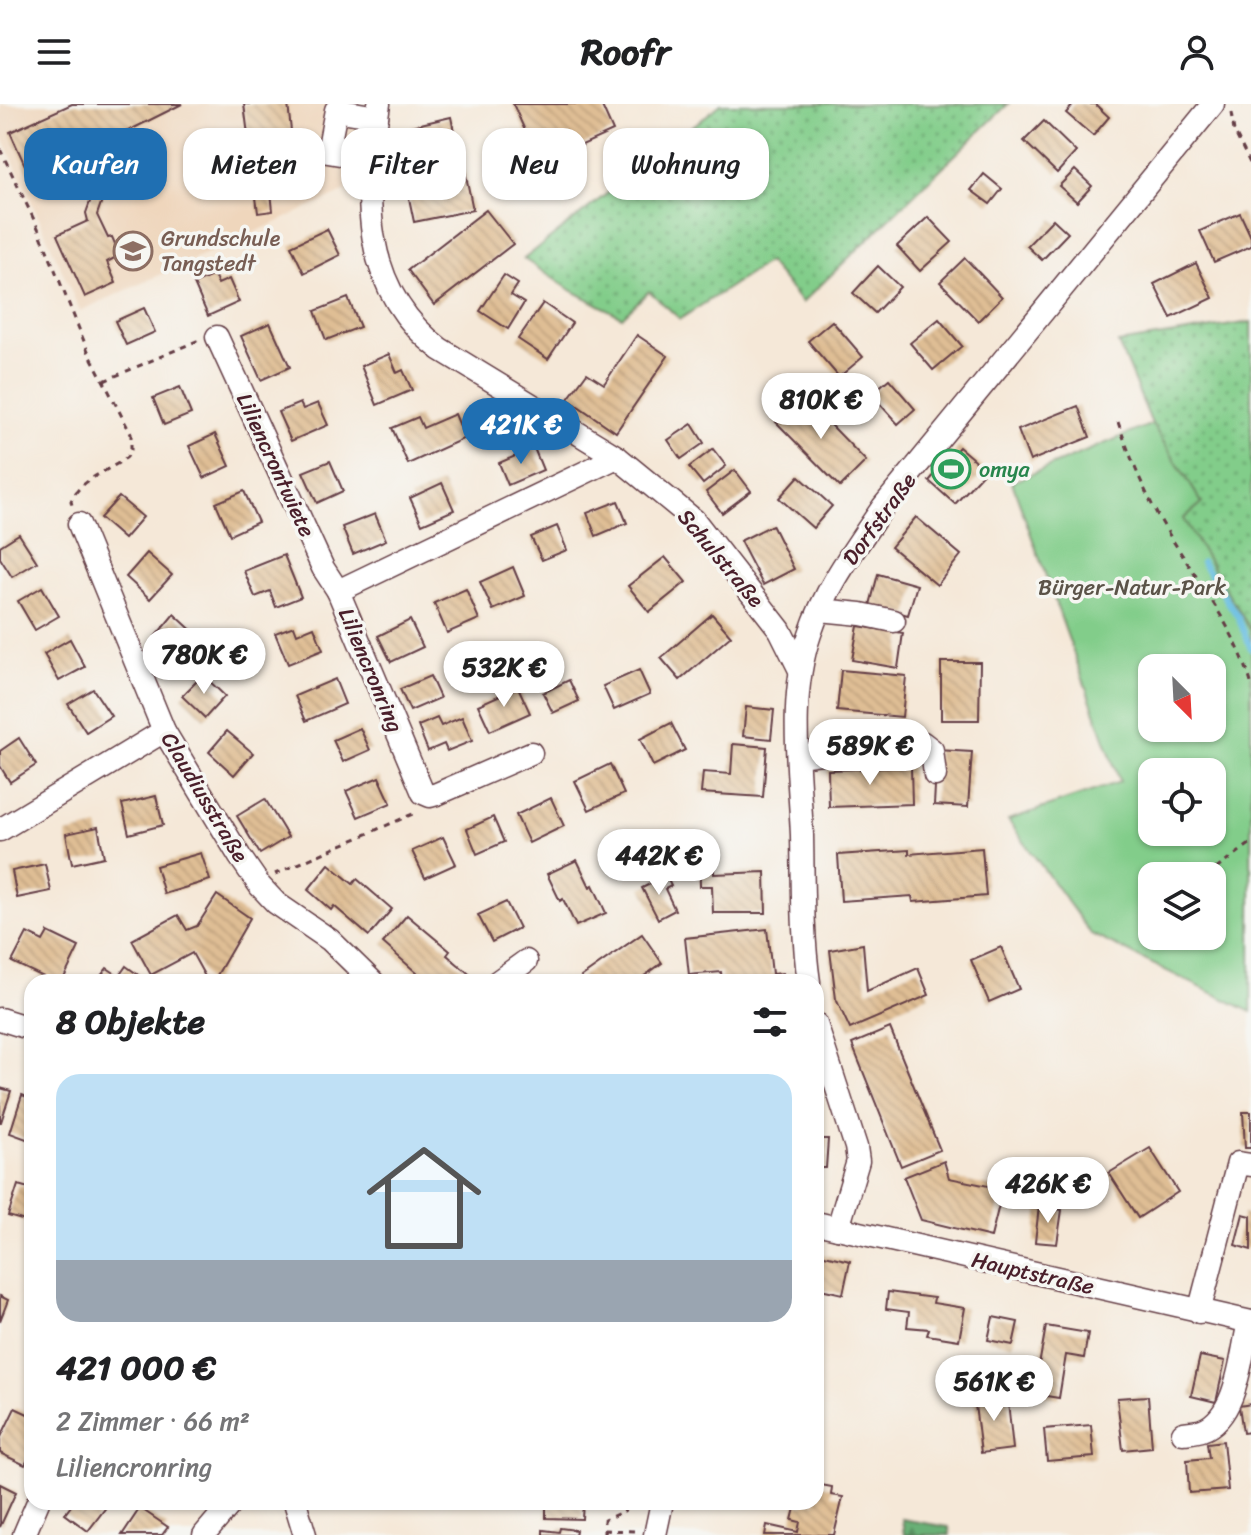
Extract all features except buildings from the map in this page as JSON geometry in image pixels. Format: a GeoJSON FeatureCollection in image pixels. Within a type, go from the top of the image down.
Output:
{"type":"FeatureCollection","features":[{"type":"Feature","properties":{"kind":"street","name":"Dorfstraße"},"geometry":{"type":"LineString","coordinates":[[809,974],[799,756],[800,670],[820,610],[883,507],[1213,104]]}},
{"type":"Feature","properties":{"kind":"street"},"geometry":{"type":"LineString","coordinates":[[341,154],[328,152],[336,110],[378,110]]}},
{"type":"Feature","properties":{"kind":"street","name":"Schulstraße"},"geometry":{"type":"LineString","coordinates":[[371,200],[375,249],[387,286],[406,319],[419,334],[617,457],[694,520],[780,630],[800,670]]}},
{"type":"Feature","properties":{"kind":"street","name":"Liliencrontwiete"},"geometry":{"type":"LineString","coordinates":[[217,337],[323,568],[338,591]]}},
{"type":"Feature","properties":{"kind":"street","name":"Liliencronring"},"geometry":{"type":"LineString","coordinates":[[531,753],[437,794],[430,796],[423,793],[338,591],[617,457]]}},
{"type":"Feature","properties":{"kind":"street","name":"Claudiusstraße"},"geometry":{"type":"LineString","coordinates":[[79,524],[164,731],[257,882],[276,903],[330,940],[365,974]]}},
{"type":"Feature","properties":{"kind":"street"},"geometry":{"type":"LineString","coordinates":[[820,610],[894,621]]}},
{"type":"Feature","properties":{"kind":"street"},"geometry":{"type":"LineString","coordinates":[[780,630],[810,633]]}},
{"type":"Feature","properties":{"kind":"street"},"geometry":{"type":"LineString","coordinates":[[0,830],[164,731]]}},
{"type":"Feature","properties":{"kind":"street"},"geometry":{"type":"LineString","coordinates":[[799,756],[907,741],[923,743],[932,750],[935,775]]}},
{"type":"Feature","properties":{"kind":"street"},"geometry":{"type":"LineString","coordinates":[[508,974],[526,961]]}},
{"type":"Feature","properties":{"kind":"street"},"geometry":{"type":"LineString","coordinates":[[0,1019],[24,1026]]}},
{"type":"Feature","properties":{"kind":"street"},"geometry":{"type":"LineString","coordinates":[[824,1056],[856,1147],[858,1161],[827,1226]]}},
{"type":"Feature","properties":{"kind":"street"},"geometry":{"type":"LineString","coordinates":[[1199,1312],[1238,1163],[1251,1165]]}},
{"type":"Feature","properties":{"kind":"street","name":"Hauptstraße"},"geometry":{"type":"LineString","coordinates":[[827,1226],[1250,1322]]}},
{"type":"Feature","properties":{"kind":"street"},"geometry":{"type":"LineString","coordinates":[[1183,1433],[1203,1429],[1217,1420],[1230,1405],[1250,1322]]}},
{"type":"Feature","properties":{"kind":"street"},"geometry":{"type":"LineString","coordinates":[[24,1535],[35,1510]]}},
{"type":"Feature","properties":{"kind":"street"},"geometry":{"type":"LineString","coordinates":[[204,1535],[225,1510]]}},
{"type":"Feature","properties":{"kind":"street"},"geometry":{"type":"LineString","coordinates":[[297,1510],[305,1535]]}},
{"type":"Feature","properties":{"kind":"street"},"geometry":{"type":"LineString","coordinates":[[655,1533],[660,1510]]}},
{"type":"Feature","properties":{"kind":"path"},"geometry":{"type":"LineString","coordinates":[[1229,104],[1234,131],[1251,165]]}},
{"type":"Feature","properties":{"kind":"path"},"geometry":{"type":"LineString","coordinates":[[0,149],[38,228],[88,351],[131,434],[131,450],[118,465],[85,482],[75,492],[71,501],[79,524]]}},
{"type":"Feature","properties":{"kind":"path"},"geometry":{"type":"LineString","coordinates":[[104,381],[192,341],[217,337]]}},
{"type":"Feature","properties":{"kind":"path"},"geometry":{"type":"LineString","coordinates":[[1118,422],[1135,472],[1220,617],[1251,683]]}},
{"type":"Feature","properties":{"kind":"path"},"geometry":{"type":"LineString","coordinates":[[257,882],[404,818]]}},
{"type":"Feature","properties":{"kind":"path"},"geometry":{"type":"LineString","coordinates":[[1225,862],[1251,843]]}},
{"type":"Feature","properties":{"kind":"path"},"geometry":{"type":"LineString","coordinates":[[625,1510],[604,1520],[604,1533],[655,1533]]}},
{"type":"Feature","properties":{"kind":"shaded area"},"geometry":{"type":"Polygon","coordinates":[[[0,104],[360,104],[356,128],[341,128],[341,193],[80,311],[31,200],[167,200],[167,128],[24,128],[24,185],[0,131],[0,104]]]}},
{"type":"Feature","properties":{"kind":"green space"},"geometry":{"type":"Polygon","coordinates":[[[721,104],[1008,104],[802,303],[768,262],[680,319],[649,291],[622,317],[569,289],[524,259],[603,197],[603,200],[769,200],[769,128],[690,128],[721,104]]]}},
{"type":"Feature","properties":{"kind":"green space"},"geometry":{"type":"Polygon","coordinates":[[[1251,322],[1251,631],[1183,519],[1202,503],[1152,424],[1118,343],[1251,322]]]}},
{"type":"Feature","properties":{"kind":"green space","name":"Bürger-Natur-Park"},"geometry":{"type":"Polygon","coordinates":[[[1152,424],[1202,503],[1183,519],[1251,631],[1251,1012],[1091,934],[1008,820],[1120,782],[1012,482],[1152,424]]]}},
{"type":"Feature","properties":{"kind":"green space"},"geometry":{"type":"Polygon","coordinates":[[[902,1519],[949,1527],[950,1535],[904,1535],[902,1519]]]}},
{"type":"Feature","properties":{"kind":"waterway"},"geometry":{"type":"LineString","coordinates":[[1202,562],[1238,617],[1251,649]]}},
{"type":"Feature","properties":{"kind":"place","name":"Grundschule Tangstedt"},"geometry":{"type":"Point","coordinates":[133,251]}},
{"type":"Feature","properties":{"kind":"place","name":"omya"},"geometry":{"type":"Point","coordinates":[951,469]}}]}
